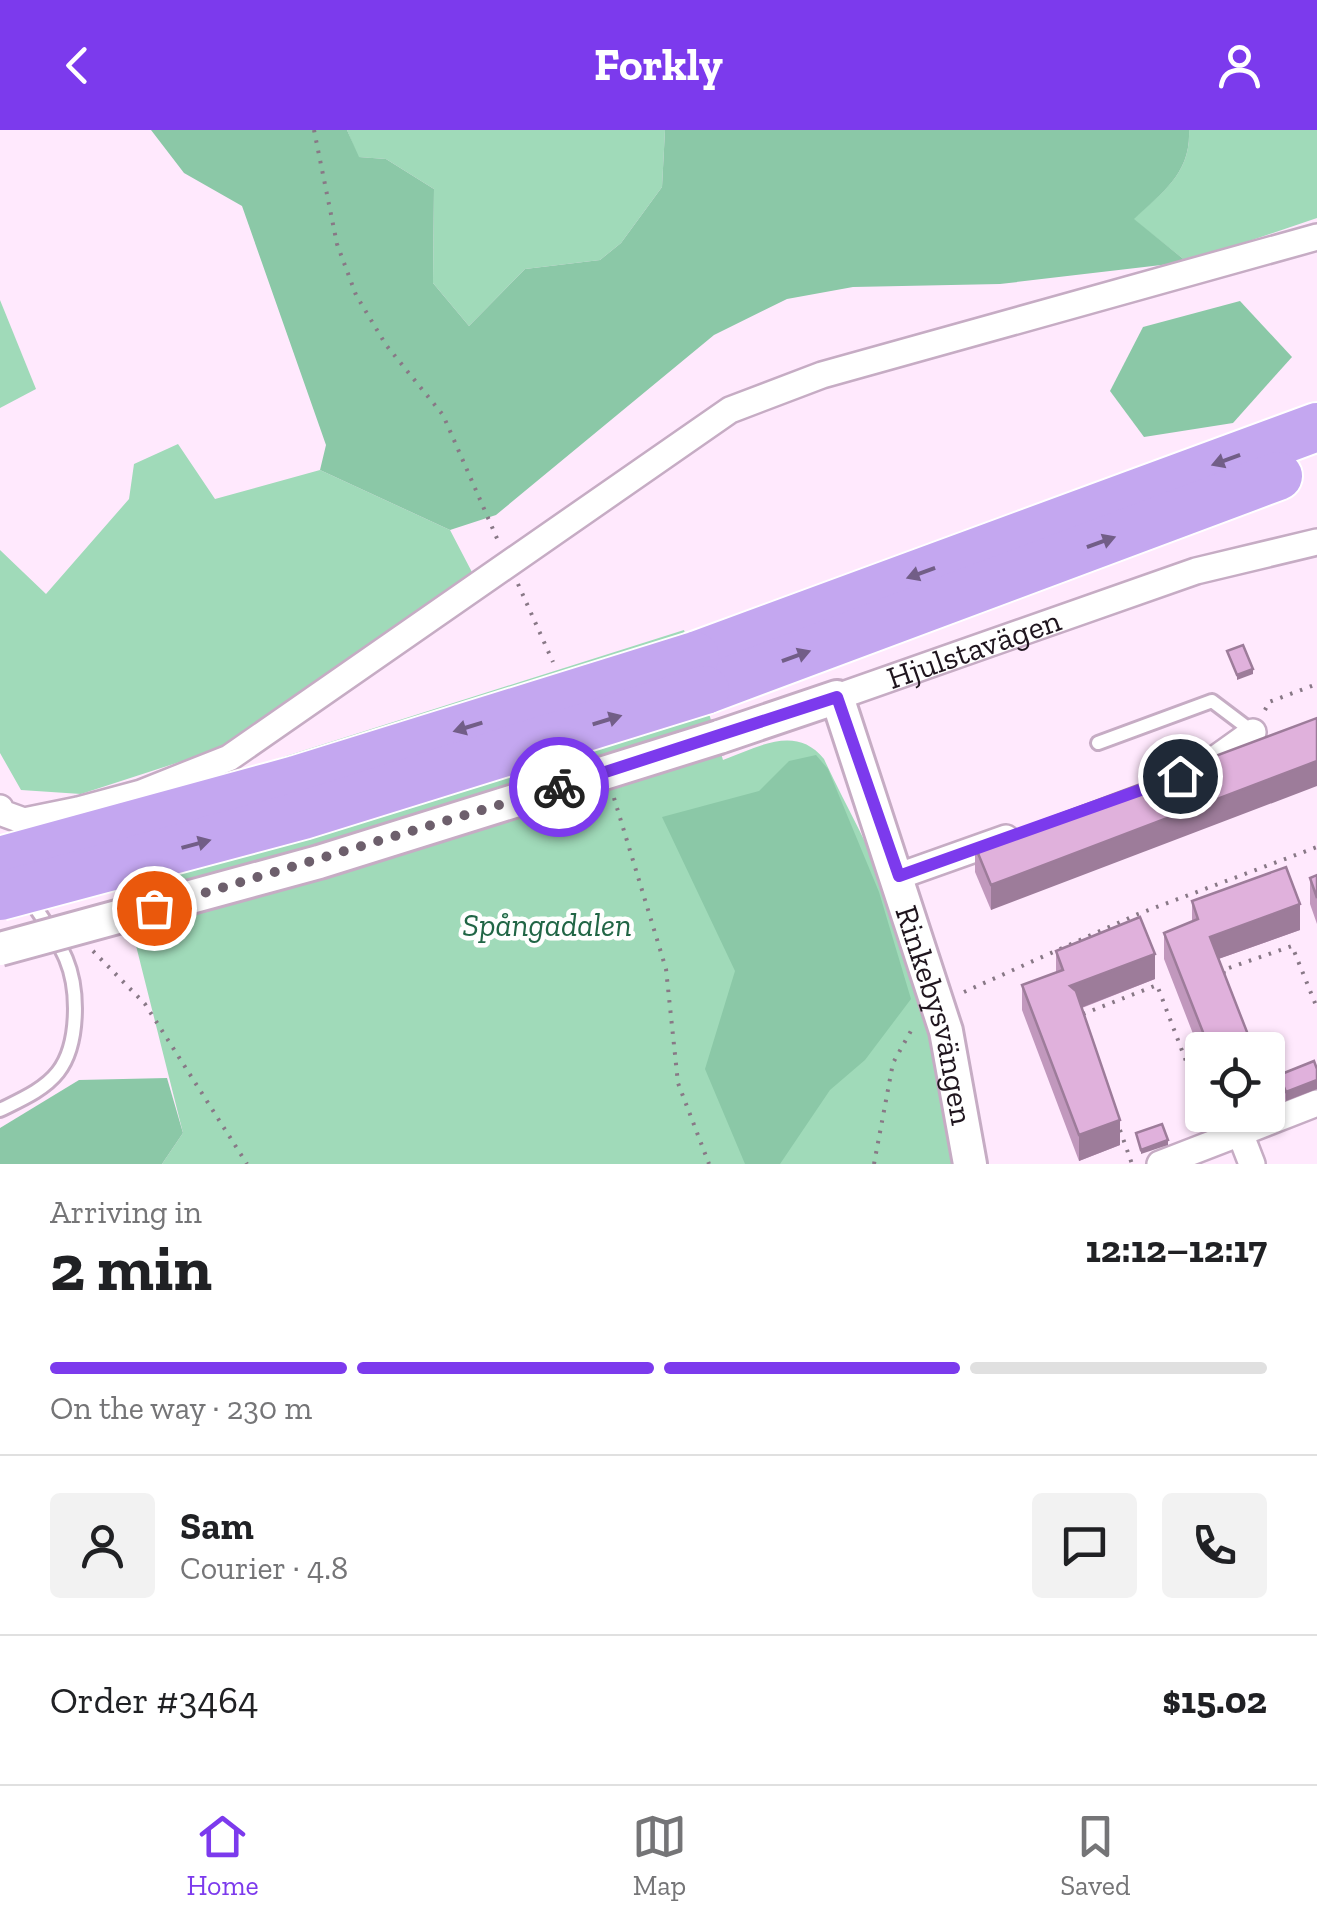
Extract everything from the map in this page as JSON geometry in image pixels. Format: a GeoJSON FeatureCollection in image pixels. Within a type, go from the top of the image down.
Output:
{"type":"FeatureCollection","features":[{"type":"Feature","properties":{"kind":"highway"},"geometry":{"type":"LineString","coordinates":[[0,861],[700,673],[1317,427]]}},
{"type":"Feature","properties":{"kind":"highway"},"geometry":{"type":"LineString","coordinates":[[0,896],[302,815],[700,673],[1317,462]]}},
{"type":"Feature","properties":{"kind":"street"},"geometry":{"type":"LineString","coordinates":[[1,811],[24,822],[78,810],[141,793],[229,758],[730,410],[822,375],[1317,237]]}},
{"type":"Feature","properties":{"kind":"street","name":"Hjulstavägen"},"geometry":{"type":"LineString","coordinates":[[0,949],[319,862],[719,737],[1196,571],[1317,542]]}},
{"type":"Feature","properties":{"kind":"street","name":"Rinkebysvängen"},"geometry":{"type":"LineString","coordinates":[[837,697],[899,876],[946,1031],[970,1164]]}},
{"type":"Feature","properties":{"kind":"street"},"geometry":{"type":"LineString","coordinates":[[1178,776],[1215,763],[1252,732]]}},
{"type":"Feature","properties":{"kind":"street"},"geometry":{"type":"LineString","coordinates":[[899,876],[1029,830]]}},
{"type":"Feature","properties":{"kind":"street"},"geometry":{"type":"LineString","coordinates":[[1160,1164],[1202,1157],[1240,1133],[1317,1104]]}},
{"type":"Feature","properties":{"kind":"street"},"geometry":{"type":"LineString","coordinates":[[1240,1133],[1252,1164]]}},
{"type":"Feature","properties":{"kind":"lane"},"geometry":{"type":"LineString","coordinates":[[1098,742],[1212,702],[1252,732]]}},
{"type":"Feature","properties":{"kind":"lane"},"geometry":{"type":"LineString","coordinates":[[0,1110],[30,1096],[59,1071],[71,1038],[74,993],[66,959],[12,869],[11,840],[1,811]]}},
{"type":"Feature","properties":{"kind":"path"},"geometry":{"type":"LineString","coordinates":[[314,130],[337,244],[356,295],[386,345],[443,415],[508,564]]}},
{"type":"Feature","properties":{"kind":"path"},"geometry":{"type":"LineString","coordinates":[[1252,732],[1269,702],[1317,684]]}},
{"type":"Feature","properties":{"kind":"path"},"geometry":{"type":"LineString","coordinates":[[620,810],[666,968],[678,1083],[709,1164]]}},
{"type":"Feature","properties":{"kind":"path"},"geometry":{"type":"LineString","coordinates":[[964,992],[1138,914],[1317,848]]}},
{"type":"Feature","properties":{"kind":"path"},"geometry":{"type":"LineString","coordinates":[[1229,986],[1222,970],[1292,946],[1317,1008]]}},
{"type":"Feature","properties":{"kind":"path"},"geometry":{"type":"LineString","coordinates":[[92,950],[145,1004],[246,1164]]}},
{"type":"Feature","properties":{"kind":"path"},"geometry":{"type":"LineString","coordinates":[[1076,1016],[1157,985],[1185,1058]]}},
{"type":"Feature","properties":{"kind":"path"},"geometry":{"type":"LineString","coordinates":[[874,1164],[893,1063],[912,1030]]}},
{"type":"Feature","properties":{"kind":"path"},"geometry":{"type":"LineString","coordinates":[[1115,1117],[1132,1164]]}},
{"type":"Feature","properties":{"kind":"green space"},"geometry":{"type":"Polygon","coordinates":[[[151,130],[347,130],[359,157],[386,159],[434,189],[433,283],[469,326],[525,269],[600,260],[621,243],[662,187],[665,130],[1189,130],[1180,170],[1134,219],[1187,262],[1000,284],[853,287],[787,299],[714,335],[496,515],[450,530],[320,470],[326,445],[242,206],[184,173],[151,130]]]}},
{"type":"Feature","properties":{"kind":"green space"},"geometry":{"type":"Polygon","coordinates":[[[347,130],[665,130],[662,187],[621,243],[600,260],[525,269],[469,326],[433,283],[434,189],[386,159],[358,157],[347,130]]]}},
{"type":"Feature","properties":{"kind":"green space"},"geometry":{"type":"Polygon","coordinates":[[[1189,130],[1317,130],[1317,218],[1187,262],[1133,219],[1180,170],[1189,130]]]}},
{"type":"Feature","properties":{"kind":"green space"},"geometry":{"type":"Polygon","coordinates":[[[0,300],[36,389],[0,408],[0,300]]]}},
{"type":"Feature","properties":{"kind":"green space"},"geometry":{"type":"Polygon","coordinates":[[[1240,301],[1292,357],[1233,423],[1144,437],[1110,391],[1143,327],[1240,301]]]}},
{"type":"Feature","properties":{"kind":"green space"},"geometry":{"type":"Polygon","coordinates":[[[178,444],[215,499],[320,470],[450,530],[474,576],[235,744],[81,794],[21,790],[0,753],[0,550],[46,594],[129,499],[134,464],[178,444]]]}},
{"type":"Feature","properties":{"kind":"green space","name":"Spångadalen"},"geometry":{"type":"Polygon","coordinates":[[[684,630],[723,760],[763,745],[789,741],[813,748],[824,759],[875,862],[911,963],[955,1164],[162,1164],[183,1133],[103,814],[684,630]]]}},
{"type":"Feature","properties":{"kind":"green space"},"geometry":{"type":"Polygon","coordinates":[[[816,755],[828,769],[879,892],[911,999],[865,1060],[830,1090],[780,1164],[745,1164],[705,1069],[735,971],[662,817],[759,791],[789,761],[816,755]]]}},
{"type":"Feature","properties":{"kind":"green space"},"geometry":{"type":"Polygon","coordinates":[[[167,1078],[183,1133],[162,1164],[0,1164],[0,1128],[79,1080],[167,1078]]]}},
{"type":"Feature","properties":{"kind":"building"},"geometry":{"type":"Polygon","coordinates":[[[1243,645],[1253,669],[1237,675],[1227,651],[1243,645]]]}},
{"type":"Feature","properties":{"kind":"building"},"geometry":{"type":"Polygon","coordinates":[[[1317,718],[1317,761],[991,885],[975,846],[1317,718]]]}},
{"type":"Feature","properties":{"kind":"building"},"geometry":{"type":"Polygon","coordinates":[[[1286,867],[1300,904],[1210,937],[1247,1032],[1203,1032],[1164,933],[1198,919],[1192,901],[1286,867]]]}},
{"type":"Feature","properties":{"kind":"building"},"geometry":{"type":"Polygon","coordinates":[[[1317,875],[1317,898],[1310,878],[1317,875]]]}},
{"type":"Feature","properties":{"kind":"building"},"geometry":{"type":"Polygon","coordinates":[[[1140,917],[1155,954],[1070,986],[1076,991],[1120,1120],[1079,1135],[1022,985],[1063,970],[1056,951],[1140,917]]]}},
{"type":"Feature","properties":{"kind":"building"},"geometry":{"type":"Polygon","coordinates":[[[1314,1061],[1317,1080],[1286,1092],[1285,1073],[1314,1061]]]}},
{"type":"Feature","properties":{"kind":"building"},"geometry":{"type":"Polygon","coordinates":[[[1162,1124],[1168,1140],[1141,1150],[1136,1133],[1162,1124]]]}},
{"type":"Feature","properties":{"kind":"way so far"},"geometry":{"type":"LineString","coordinates":[[154,908],[319,862],[559,787]]}},
{"type":"Feature","properties":{"kind":"route"},"geometry":{"type":"LineString","coordinates":[[559,787],[837,697],[899,876],[1180,776]]}}]}
